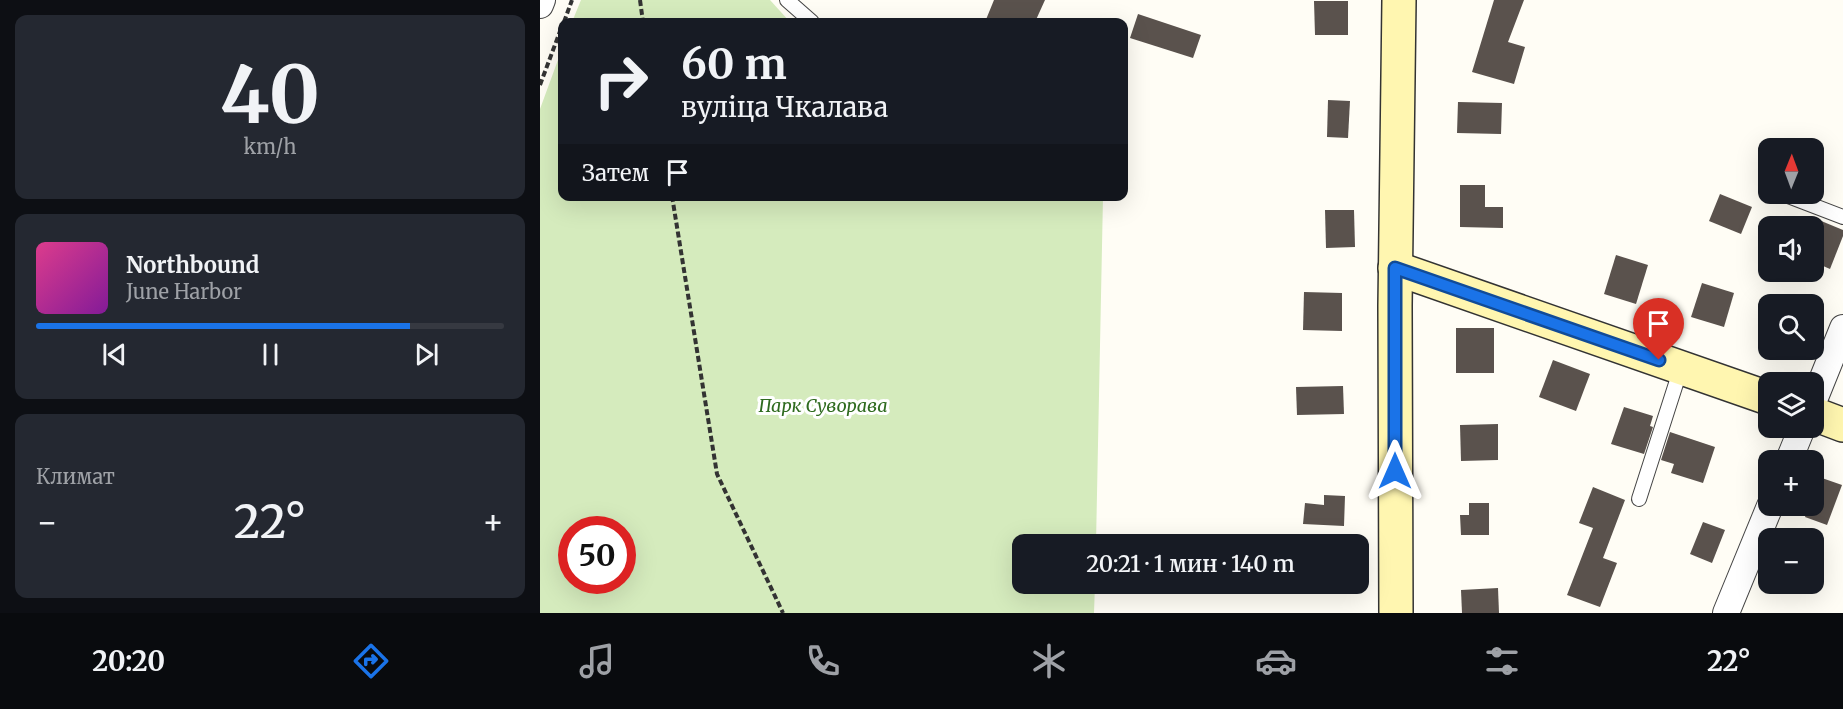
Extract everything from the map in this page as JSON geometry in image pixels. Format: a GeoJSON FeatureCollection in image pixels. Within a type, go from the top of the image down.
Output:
{"type":"FeatureCollection","features":[{"type":"Feature","properties":{"kind":"main road"},"geometry":{"type":"LineString","coordinates":[[1396,613],[1395,268],[1399,0]]}},
{"type":"Feature","properties":{"kind":"main road"},"geometry":{"type":"LineString","coordinates":[[1395,268],[1758,395]]}},
{"type":"Feature","properties":{"kind":"main road"},"geometry":{"type":"LineString","coordinates":[[1824,418],[1843,425]]}},
{"type":"Feature","properties":{"kind":"street"},"geometry":{"type":"LineString","coordinates":[[540,5],[542,0]]}},
{"type":"Feature","properties":{"kind":"street"},"geometry":{"type":"LineString","coordinates":[[1824,375],[1843,328]]}},
{"type":"Feature","properties":{"kind":"street"},"geometry":{"type":"LineString","coordinates":[[1726,613],[1766,516]]}},
{"type":"Feature","properties":{"kind":"lane"},"geometry":{"type":"LineString","coordinates":[[787,0],[807,18]]}},
{"type":"Feature","properties":{"kind":"lane"},"geometry":{"type":"LineString","coordinates":[[1809,204],[1843,217]]}},
{"type":"Feature","properties":{"kind":"lane"},"geometry":{"type":"LineString","coordinates":[[1639,500],[1681,368]]}},
{"type":"Feature","properties":{"kind":"path"},"geometry":{"type":"LineString","coordinates":[[565,18],[572,0]]}},
{"type":"Feature","properties":{"kind":"path"},"geometry":{"type":"LineString","coordinates":[[640,0],[642,18]]}},
{"type":"Feature","properties":{"kind":"path"},"geometry":{"type":"LineString","coordinates":[[540,85],[558,37]]}},
{"type":"Feature","properties":{"kind":"path"},"geometry":{"type":"LineString","coordinates":[[673,201],[717,474],[783,613]]}},
{"type":"Feature","properties":{"kind":"green space"},"geometry":{"type":"Polygon","coordinates":[[[581,0],[770,0],[786,18],[574,18],[581,0]]]}},
{"type":"Feature","properties":{"kind":"green space","name":"Парк Суворава"},"geometry":{"type":"Polygon","coordinates":[[[558,60],[558,201],[1103,201],[1096,534],[1012,534],[1012,594],[1095,594],[1094,613],[540,613],[540,109],[558,60]]]}},
{"type":"Feature","properties":{"kind":"building"},"geometry":{"type":"Polygon","coordinates":[[[994,0],[1045,0],[1037,18],[987,18],[994,0]]]}},
{"type":"Feature","properties":{"kind":"building"},"geometry":{"type":"Polygon","coordinates":[[[1494,0],[1524,0],[1508,42],[1525,47],[1514,84],[1472,72],[1494,0]]]}},
{"type":"Feature","properties":{"kind":"building"},"geometry":{"type":"Polygon","coordinates":[[[1314,1],[1348,1],[1348,35],[1315,35],[1314,1]]]}},
{"type":"Feature","properties":{"kind":"building"},"geometry":{"type":"Polygon","coordinates":[[[1138,14],[1201,35],[1193,58],[1130,38],[1138,14]]]}},
{"type":"Feature","properties":{"kind":"building"},"geometry":{"type":"Polygon","coordinates":[[[1328,100],[1350,101],[1348,138],[1327,137],[1328,100]]]}},
{"type":"Feature","properties":{"kind":"building"},"geometry":{"type":"Polygon","coordinates":[[[1458,102],[1502,103],[1501,134],[1457,133],[1458,102]]]}},
{"type":"Feature","properties":{"kind":"building"},"geometry":{"type":"Polygon","coordinates":[[[1460,185],[1485,185],[1485,207],[1503,207],[1503,228],[1460,227],[1460,185]]]}},
{"type":"Feature","properties":{"kind":"building"},"geometry":{"type":"Polygon","coordinates":[[[1720,194],[1752,207],[1741,234],[1709,221],[1720,194]]]}},
{"type":"Feature","properties":{"kind":"building"},"geometry":{"type":"Polygon","coordinates":[[[1325,210],[1354,210],[1355,247],[1326,248],[1325,210]]]}},
{"type":"Feature","properties":{"kind":"building"},"geometry":{"type":"Polygon","coordinates":[[[1824,222],[1843,230],[1843,236],[1830,269],[1824,266],[1824,222]]]}},
{"type":"Feature","properties":{"kind":"building"},"geometry":{"type":"Polygon","coordinates":[[[1616,255],[1648,265],[1636,304],[1604,294],[1616,255]]]}},
{"type":"Feature","properties":{"kind":"building"},"geometry":{"type":"Polygon","coordinates":[[[1702,283],[1734,293],[1724,327],[1691,317],[1702,283]]]}},
{"type":"Feature","properties":{"kind":"building"},"geometry":{"type":"Polygon","coordinates":[[[1304,292],[1342,293],[1342,331],[1303,330],[1304,292]]]}},
{"type":"Feature","properties":{"kind":"building"},"geometry":{"type":"Polygon","coordinates":[[[1456,328],[1494,328],[1494,373],[1456,373],[1456,328]]]}},
{"type":"Feature","properties":{"kind":"building"},"geometry":{"type":"Polygon","coordinates":[[[1553,360],[1590,374],[1576,411],[1539,397],[1553,360]]]}},
{"type":"Feature","properties":{"kind":"building"},"geometry":{"type":"Polygon","coordinates":[[[1343,386],[1344,414],[1297,415],[1296,387],[1343,386]]]}},
{"type":"Feature","properties":{"kind":"building"},"geometry":{"type":"Polygon","coordinates":[[[1624,407],[1653,416],[1650,426],[1653,427],[1644,454],[1611,444],[1624,407]]]}},
{"type":"Feature","properties":{"kind":"building"},"geometry":{"type":"Polygon","coordinates":[[[1498,424],[1498,460],[1461,461],[1460,425],[1498,424]]]}},
{"type":"Feature","properties":{"kind":"building"},"geometry":{"type":"Polygon","coordinates":[[[1670,432],[1715,447],[1703,483],[1671,473],[1674,464],[1661,460],[1670,432]]]}},
{"type":"Feature","properties":{"kind":"building"},"geometry":{"type":"Polygon","coordinates":[[[1824,479],[1842,485],[1827,525],[1805,517],[1824,516],[1824,479]]]}},
{"type":"Feature","properties":{"kind":"building"},"geometry":{"type":"Polygon","coordinates":[[[1593,487],[1625,500],[1603,558],[1617,563],[1600,607],[1567,595],[1593,528],[1579,523],[1593,487]]]}},
{"type":"Feature","properties":{"kind":"building"},"geometry":{"type":"Polygon","coordinates":[[[1324,495],[1345,496],[1344,526],[1303,524],[1305,503],[1324,505],[1324,495]]]}},
{"type":"Feature","properties":{"kind":"building"},"geometry":{"type":"Polygon","coordinates":[[[1469,503],[1489,503],[1489,535],[1461,535],[1460,515],[1469,515],[1469,503]]]}},
{"type":"Feature","properties":{"kind":"building"},"geometry":{"type":"Polygon","coordinates":[[[1703,522],[1725,530],[1712,563],[1690,554],[1703,522]]]}},
{"type":"Feature","properties":{"kind":"building"},"geometry":{"type":"Polygon","coordinates":[[[1498,588],[1499,613],[1462,613],[1461,590],[1498,588]]]}},
{"type":"Feature","properties":{"kind":"route"},"geometry":{"type":"LineString","coordinates":[[1395,471],[1395,268],[1659,360]]}}]}
